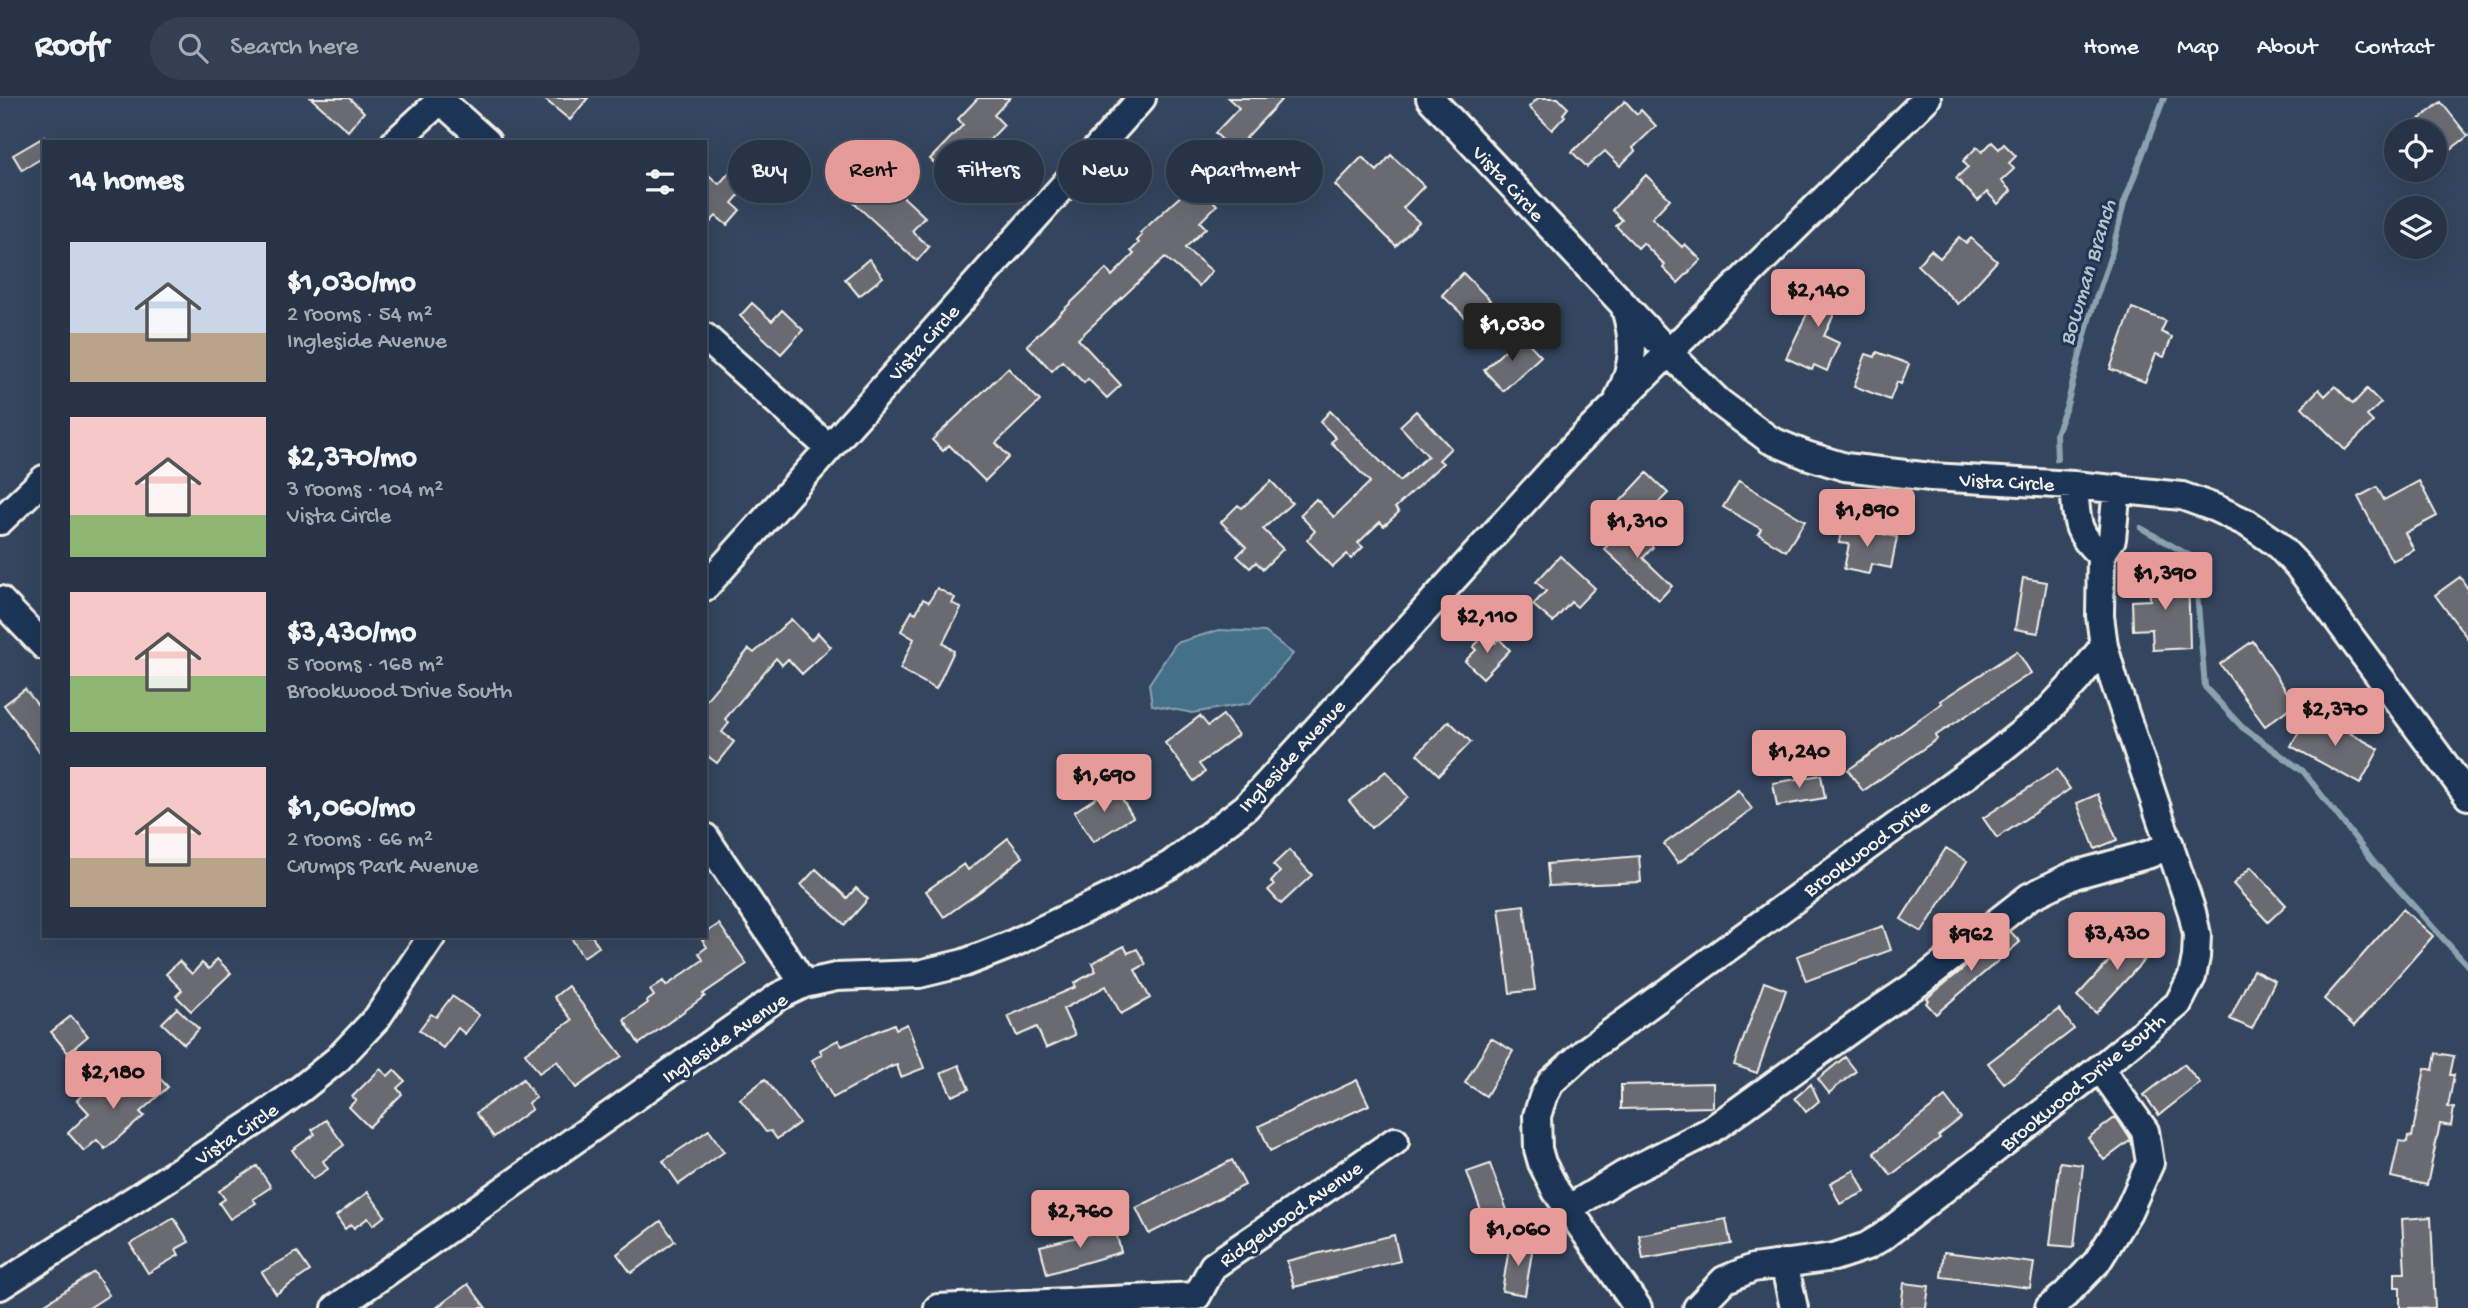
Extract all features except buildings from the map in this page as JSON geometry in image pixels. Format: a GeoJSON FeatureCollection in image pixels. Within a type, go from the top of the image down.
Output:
{"type":"FeatureCollection","features":[{"type":"Feature","properties":{"kind":"street","name":"Vista Circle"},"geometry":{"type":"LineString","coordinates":[[707,585],[1142,98]]}},
{"type":"Feature","properties":{"kind":"street","name":"Vista Circle"},"geometry":{"type":"LineString","coordinates":[[1430,98],[1670,354],[1719,402],[1770,440],[1844,467],[1931,477],[2117,488],[2182,496],[2247,523],[2276,543],[2298,565],[2468,796]]}},
{"type":"Feature","properties":{"kind":"street","name":"Ingleside Avenue"},"geometry":{"type":"LineString","coordinates":[[336,1308],[779,996],[804,984],[836,977],[919,974],[964,963],[1010,945],[1170,864],[1246,807],[1504,522],[1617,402],[1670,354],[1927,98]]}},
{"type":"Feature","properties":{"kind":"street"},"geometry":{"type":"LineString","coordinates":[[397,140],[440,99],[485,140]]}},
{"type":"Feature","properties":{"kind":"street"},"geometry":{"type":"LineString","coordinates":[[1617,402],[1631,372],[1632,332],[1625,307]]}},
{"type":"Feature","properties":{"kind":"street"},"geometry":{"type":"LineString","coordinates":[[707,339],[829,448]]}},
{"type":"Feature","properties":{"kind":"street"},"geometry":{"type":"LineString","coordinates":[[0,521],[42,481]]}},
{"type":"Feature","properties":{"kind":"street"},"geometry":{"type":"LineString","coordinates":[[2074,485],[2078,525],[2085,541],[2101,555]]}},
{"type":"Feature","properties":{"kind":"street"},"geometry":{"type":"LineString","coordinates":[[2104,646],[2100,617],[2101,555],[2112,539],[2117,488]]}},
{"type":"Feature","properties":{"kind":"street"},"geometry":{"type":"LineString","coordinates":[[0,600],[42,644]]}},
{"type":"Feature","properties":{"kind":"street","name":"Brookwood Drive South"},"geometry":{"type":"LineString","coordinates":[[1697,1308],[1724,1280],[1752,1268],[1834,1257],[1867,1246],[1882,1237],[2178,1004],[2192,977],[2197,935],[2192,912],[2104,646]]}},
{"type":"Feature","properties":{"kind":"street","name":"Brookwood Drive"},"geometry":{"type":"LineString","coordinates":[[1568,1209],[1542,1163],[1538,1149],[1537,1116],[1551,1082],[1587,1050],[1994,755],[2046,713],[2104,646]]}},
{"type":"Feature","properties":{"kind":"street"},"geometry":{"type":"LineString","coordinates":[[707,840],[804,984]]}},
{"type":"Feature","properties":{"kind":"street"},"geometry":{"type":"LineString","coordinates":[[1638,1308],[1568,1209],[1623,1175],[1710,1131],[1920,982],[2029,897],[2074,875],[2150,854],[2170,845]]}},
{"type":"Feature","properties":{"kind":"street","name":"Vista Circle"},"geometry":{"type":"LineString","coordinates":[[0,1286],[255,1122],[338,1059],[377,1018],[431,938]]}},
{"type":"Feature","properties":{"kind":"street"},"geometry":{"type":"LineString","coordinates":[[2049,1308],[2097,1262],[2127,1212],[2150,1163],[2145,1131],[2100,1068]]}},
{"type":"Feature","properties":{"kind":"street","name":"Ridgewood Avenue"},"geometry":{"type":"LineString","coordinates":[[938,1308],[1199,1302],[1213,1266],[1395,1141]]}},
{"type":"Feature","properties":{"kind":"street"},"geometry":{"type":"LineString","coordinates":[[1784,1263],[1794,1308]]}},
{"type":"Feature","properties":{"kind":"water"},"geometry":{"type":"Polygon","coordinates":[[[1219,630],[1265,632],[1293,654],[1250,703],[1192,713],[1152,705],[1149,684],[1176,643],[1219,630]]]}},
{"type":"Feature","properties":{"kind":"waterway","name":"Bowman Branch"},"geometry":{"type":"LineString","coordinates":[[2057,459],[2056,433],[2067,405],[2090,316],[2112,252],[2124,203],[2164,98]]}},
{"type":"Feature","properties":{"kind":"waterway","name":"Bowman Branch"},"geometry":{"type":"LineString","coordinates":[[2141,528],[2194,558],[2205,687],[2242,727],[2303,771],[2372,860],[2468,966]]}}]}
